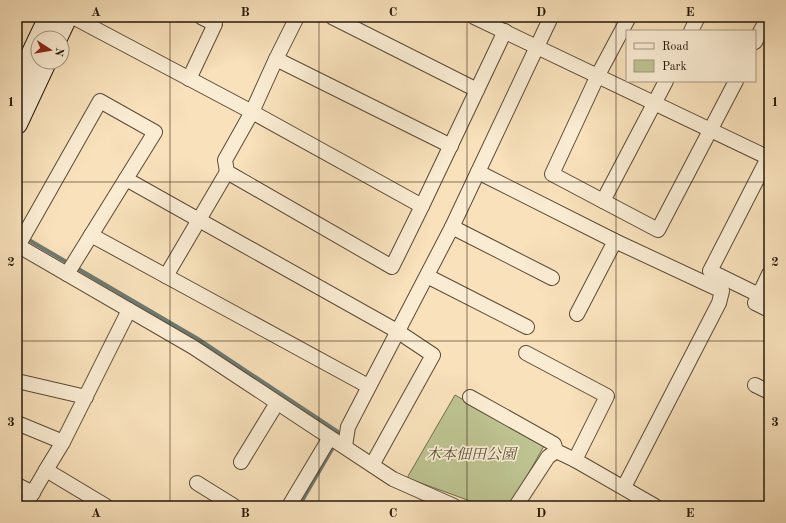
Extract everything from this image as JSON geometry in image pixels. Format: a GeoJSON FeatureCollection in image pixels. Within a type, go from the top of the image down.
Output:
{"type":"FeatureCollection","features":[{"type":"Feature","properties":{"kind":"street"},"geometry":{"type":"LineString","coordinates":[[42,30],[49,17]]}},
{"type":"Feature","properties":{"kind":"street"},"geometry":{"type":"LineString","coordinates":[[61,30],[67,17]]}},
{"type":"Feature","properties":{"kind":"street"},"geometry":{"type":"LineString","coordinates":[[73,17],[252,112],[422,206]]}},
{"type":"Feature","properties":{"kind":"street"},"geometry":{"type":"LineString","coordinates":[[189,79],[216,20],[202,17]]}},
{"type":"Feature","properties":{"kind":"street"},"geometry":{"type":"LineString","coordinates":[[166,276],[227,172],[225,160],[252,112],[297,17]]}},
{"type":"Feature","properties":{"kind":"street"},"geometry":{"type":"LineString","coordinates":[[332,17],[477,90]]}},
{"type":"Feature","properties":{"kind":"street"},"geometry":{"type":"LineString","coordinates":[[474,17],[769,157],[710,271],[759,295]]}},
{"type":"Feature","properties":{"kind":"street"},"geometry":{"type":"LineString","coordinates":[[290,506],[348,427],[452,227],[551,17]]}},
{"type":"Feature","properties":{"kind":"street"},"geometry":{"type":"LineString","coordinates":[[629,17],[598,75],[552,174],[658,230],[735,82]]}},
{"type":"Feature","properties":{"kind":"street"},"geometry":{"type":"LineString","coordinates":[[692,30],[698,17]]}},
{"type":"Feature","properties":{"kind":"street"},"geometry":{"type":"LineString","coordinates":[[756,40],[768,17]]}},
{"type":"Feature","properties":{"kind":"street"},"geometry":{"type":"LineString","coordinates":[[227,172],[392,267],[505,31]]}},
{"type":"Feature","properties":{"kind":"street"},"geometry":{"type":"LineString","coordinates":[[17,85],[30,57]]}},
{"type":"Feature","properties":{"kind":"street"},"geometry":{"type":"LineString","coordinates":[[276,59],[451,146]]}},
{"type":"Feature","properties":{"kind":"street"},"geometry":{"type":"LineString","coordinates":[[17,124],[42,70]]}},
{"type":"Feature","properties":{"kind":"street"},"geometry":{"type":"LineString","coordinates":[[603,201],[665,82]]}},
{"type":"Feature","properties":{"kind":"street"},"geometry":{"type":"LineString","coordinates":[[68,272],[155,132],[100,101],[21,241],[68,272],[129,310],[193,347],[392,479],[454,506]]}},
{"type":"Feature","properties":{"kind":"street"},"geometry":{"type":"LineString","coordinates":[[478,172],[722,291],[719,304],[624,487]]}},
{"type":"Feature","properties":{"kind":"street"},"geometry":{"type":"LineString","coordinates":[[126,179],[397,331],[433,355],[372,465]]}},
{"type":"Feature","properties":{"kind":"street"},"geometry":{"type":"LineString","coordinates":[[452,227],[552,278]]}},
{"type":"Feature","properties":{"kind":"street"},"geometry":{"type":"LineString","coordinates":[[91,235],[368,386]]}},
{"type":"Feature","properties":{"kind":"street"},"geometry":{"type":"LineString","coordinates":[[577,314],[615,240]]}},
{"type":"Feature","properties":{"kind":"street"},"geometry":{"type":"LineString","coordinates":[[769,274],[755,303],[769,310]]}},
{"type":"Feature","properties":{"kind":"street"},"geometry":{"type":"LineString","coordinates":[[427,276],[527,327]]}},
{"type":"Feature","properties":{"kind":"street"},"geometry":{"type":"LineString","coordinates":[[25,506],[63,442],[129,310]]}},
{"type":"Feature","properties":{"kind":"street"},"geometry":{"type":"LineString","coordinates":[[526,353],[607,396],[575,460]]}},
{"type":"Feature","properties":{"kind":"street"},"geometry":{"type":"LineString","coordinates":[[17,381],[86,397]]}},
{"type":"Feature","properties":{"kind":"street"},"geometry":{"type":"LineString","coordinates":[[755,385],[769,392]]}},
{"type":"Feature","properties":{"kind":"street"},"geometry":{"type":"LineString","coordinates":[[470,397],[554,444],[556,452]]}},
{"type":"Feature","properties":{"kind":"street"},"geometry":{"type":"LineString","coordinates":[[241,462],[277,403]]}},
{"type":"Feature","properties":{"kind":"street"},"geometry":{"type":"LineString","coordinates":[[17,423],[63,442]]}},
{"type":"Feature","properties":{"kind":"street"},"geometry":{"type":"LineString","coordinates":[[556,452],[575,460],[655,506]]}},
{"type":"Feature","properties":{"kind":"street"},"geometry":{"type":"LineString","coordinates":[[516,506],[548,457],[556,452]]}},
{"type":"Feature","properties":{"kind":"street"},"geometry":{"type":"LineString","coordinates":[[46,470],[106,506]]}},
{"type":"Feature","properties":{"kind":"street"},"geometry":{"type":"LineString","coordinates":[[197,483],[234,506]]}},
{"type":"Feature","properties":{"kind":"street"},"geometry":{"type":"LineString","coordinates":[[17,485],[33,493]]}},
{"type":"Feature","properties":{"kind":"green space","name":"木本佃田公園"},"geometry":{"type":"Polygon","coordinates":[[[455,395],[544,446],[510,506],[484,506],[407,478],[455,395]]]}},
{"type":"Feature","properties":{"kind":"waterway"},"geometry":{"type":"LineString","coordinates":[[17,233],[198,339],[338,432],[337,438]]}},
{"type":"Feature","properties":{"kind":"waterway"},"geometry":{"type":"LineString","coordinates":[[299,506],[335,444]]}}]}
